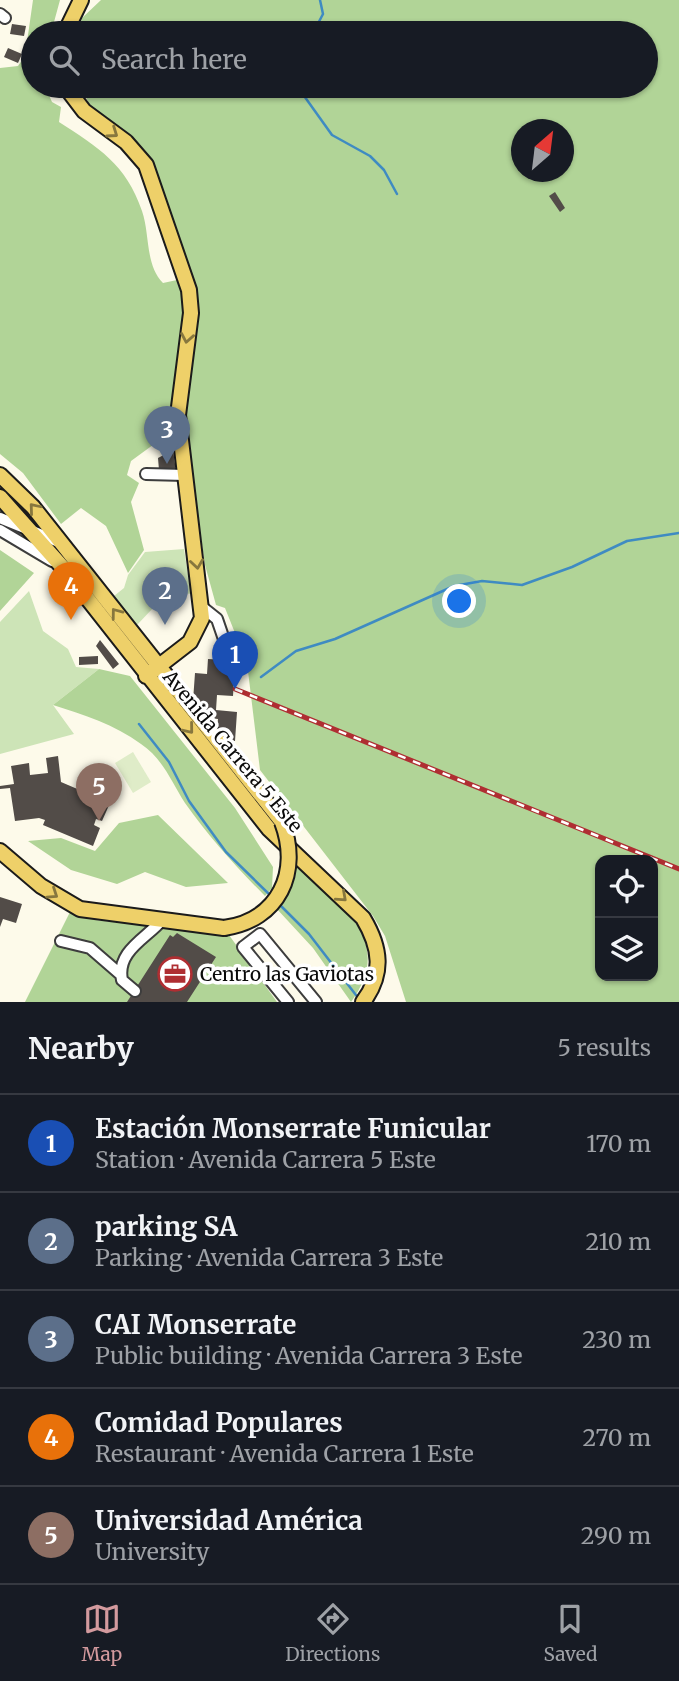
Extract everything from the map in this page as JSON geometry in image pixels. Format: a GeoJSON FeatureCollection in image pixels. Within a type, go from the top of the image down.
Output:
{"type":"FeatureCollection","features":[{"type":"Feature","properties":{"kind":"main road"},"geometry":{"type":"LineString","coordinates":[[71,21],[81,0]]}},
{"type":"Feature","properties":{"kind":"main road"},"geometry":{"type":"LineString","coordinates":[[74,98],[84,111],[127,142],[146,165],[189,290],[191,313],[178,415],[202,607],[196,635],[152,672]]}},
{"type":"Feature","properties":{"kind":"main road"},"geometry":{"type":"LineString","coordinates":[[0,475],[24,497],[65,546],[152,672]]}},
{"type":"Feature","properties":{"kind":"main road"},"geometry":{"type":"LineString","coordinates":[[0,497],[32,530],[152,672]]}},
{"type":"Feature","properties":{"kind":"main road","name":"Avenida Carrera 5 Este"},"geometry":{"type":"LineString","coordinates":[[0,851],[41,886],[69,905],[90,912],[224,928],[254,920],[278,896],[286,875],[289,849],[282,822],[152,672]]}},
{"type":"Feature","properties":{"kind":"main road","name":"Avenida Carrera 5 Este"},"geometry":{"type":"LineString","coordinates":[[152,672],[273,833],[363,918],[374,940],[380,963],[377,977],[364,1000]]}},
{"type":"Feature","properties":{"kind":"street"},"geometry":{"type":"LineString","coordinates":[[146,474],[185,475]]}},
{"type":"Feature","properties":{"kind":"street"},"geometry":{"type":"LineString","coordinates":[[0,518],[65,546]]}},
{"type":"Feature","properties":{"kind":"street"},"geometry":{"type":"LineString","coordinates":[[0,530],[65,570]]}},
{"type":"Feature","properties":{"kind":"street"},"geometry":{"type":"LineString","coordinates":[[202,607],[217,619],[230,657]]}},
{"type":"Feature","properties":{"kind":"street"},"geometry":{"type":"LineString","coordinates":[[120,974],[133,945],[162,920]]}},
{"type":"Feature","properties":{"kind":"street"},"geometry":{"type":"LineString","coordinates":[[288,1002],[243,947],[260,934],[316,1002]]}},
{"type":"Feature","properties":{"kind":"street"},"geometry":{"type":"LineString","coordinates":[[61,941],[90,948],[120,974],[124,984],[135,990]]}},
{"type":"Feature","properties":{"kind":"green space"},"geometry":{"type":"Polygon","coordinates":[[[33,0],[60,0],[54,21],[30,21],[33,0]]]}},
{"type":"Feature","properties":{"kind":"green space"},"geometry":{"type":"Polygon","coordinates":[[[101,0],[679,0],[679,1002],[406,1002],[385,936],[373,916],[260,770],[247,663],[225,608],[216,605],[205,565],[185,430],[184,400],[194,334],[153,167],[138,144],[89,104],[86,98],[658,98],[658,21],[81,21],[101,0]]]}},
{"type":"Feature","properties":{"kind":"green space"},"geometry":{"type":"Polygon","coordinates":[[[21,62],[21,98],[50,98],[61,107],[59,122],[99,149],[128,181],[142,211],[157,276],[163,283],[177,280],[186,291],[173,390],[172,431],[131,461],[127,475],[139,483],[131,502],[144,550],[128,573],[106,526],[81,508],[61,524],[23,473],[0,454],[0,68],[18,66],[21,62]]]}},
{"type":"Feature","properties":{"kind":"green space"},"geometry":{"type":"Polygon","coordinates":[[[184,549],[191,594],[169,591],[137,625],[114,596],[124,588],[128,575],[145,552],[184,549]]]}},
{"type":"Feature","properties":{"kind":"green space"},"geometry":{"type":"Polygon","coordinates":[[[0,550],[34,573],[0,611],[0,550]]]}},
{"type":"Feature","properties":{"kind":"green space"},"geometry":{"type":"Polygon","coordinates":[[[29,591],[43,631],[68,649],[76,667],[99,669],[53,705],[74,734],[0,754],[0,622],[29,591]]]}},
{"type":"Feature","properties":{"kind":"green space"},"geometry":{"type":"Polygon","coordinates":[[[99,669],[130,676],[235,808],[273,867],[272,888],[265,896],[204,828],[161,763],[149,750],[109,726],[53,705],[99,669]]]}},
{"type":"Feature","properties":{"kind":"green space"},"geometry":{"type":"Polygon","coordinates":[[[133,752],[151,782],[133,793],[115,763],[133,752]]]}},
{"type":"Feature","properties":{"kind":"green space"},"geometry":{"type":"Polygon","coordinates":[[[158,815],[228,883],[186,887],[145,872],[117,884],[71,870],[28,841],[61,838],[95,851],[119,823],[158,815]]]}},
{"type":"Feature","properties":{"kind":"green space"},"geometry":{"type":"Polygon","coordinates":[[[295,863],[344,908],[365,941],[368,959],[364,980],[351,1002],[313,948],[276,908],[291,885],[295,863]]]}},
{"type":"Feature","properties":{"kind":"green space"},"geometry":{"type":"Polygon","coordinates":[[[70,912],[96,920],[229,935],[277,1002],[25,1002],[70,912]]]}},
{"type":"Feature","properties":{"kind":"building"},"geometry":{"type":"Polygon","coordinates":[[[12,24],[21,25],[21,36],[10,34],[12,24]]]}},
{"type":"Feature","properties":{"kind":"building"},"geometry":{"type":"Polygon","coordinates":[[[8,48],[21,54],[18,63],[4,57],[8,48]]]}},
{"type":"Feature","properties":{"kind":"building"},"geometry":{"type":"Polygon","coordinates":[[[555,192],[565,208],[560,212],[549,196],[555,192]]]}},
{"type":"Feature","properties":{"kind":"building"},"geometry":{"type":"Polygon","coordinates":[[[173,450],[176,471],[159,470],[158,458],[173,450]]]}},
{"type":"Feature","properties":{"kind":"building"},"geometry":{"type":"Polygon","coordinates":[[[100,640],[119,664],[113,669],[96,646],[100,640]]]}},
{"type":"Feature","properties":{"kind":"building"},"geometry":{"type":"Polygon","coordinates":[[[98,656],[98,664],[79,665],[79,657],[98,656]]]}},
{"type":"Feature","properties":{"kind":"building"},"geometry":{"type":"Polygon","coordinates":[[[208,659],[227,660],[226,665],[240,666],[239,679],[234,679],[233,696],[217,695],[216,710],[237,712],[235,741],[224,740],[225,729],[217,729],[218,719],[209,718],[209,712],[198,711],[199,701],[193,701],[195,673],[207,674],[208,659]]]}},
{"type":"Feature","properties":{"kind":"building"},"geometry":{"type":"Polygon","coordinates":[[[58,756],[61,782],[110,803],[102,821],[96,819],[94,825],[100,828],[93,846],[43,825],[45,820],[39,818],[15,821],[10,788],[0,789],[0,786],[14,784],[11,766],[29,763],[30,775],[48,773],[46,758],[58,756]]]}},
{"type":"Feature","properties":{"kind":"building"},"geometry":{"type":"Polygon","coordinates":[[[0,897],[22,904],[16,923],[3,919],[0,927],[0,897]]]}},
{"type":"Feature","properties":{"kind":"building","name":"Centro las Gaviotas"},"geometry":{"type":"Polygon","coordinates":[[[177,933],[216,957],[187,1002],[127,1002],[170,935],[173,937],[177,933]]]}},
{"type":"Feature","properties":{"kind":"waterway"},"geometry":{"type":"LineString","coordinates":[[319,21],[323,14],[320,0]]}},
{"type":"Feature","properties":{"kind":"waterway"},"geometry":{"type":"LineString","coordinates":[[306,98],[332,135],[370,156],[384,170],[397,194]]}},
{"type":"Feature","properties":{"kind":"waterway"},"geometry":{"type":"LineString","coordinates":[[261,677],[296,651],[335,639],[454,586],[482,581],[522,585],[572,567],[627,541],[679,533]]}},
{"type":"Feature","properties":{"kind":"waterway"},"geometry":{"type":"LineString","coordinates":[[139,724],[169,762],[189,801],[226,852],[271,896]]}},
{"type":"Feature","properties":{"kind":"waterway"},"geometry":{"type":"LineString","coordinates":[[278,903],[309,934],[359,999]]}},
{"type":"Feature","properties":{"kind":"railway"},"geometry":{"type":"LineString","coordinates":[[235,689],[679,869]]}},
{"type":"Feature","properties":{"kind":"place","name":"CAI Monserrate"},"geometry":{"type":"Point","coordinates":[167,464]}},
{"type":"Feature","properties":{"kind":"place","name":"Comidad Populares"},"geometry":{"type":"Point","coordinates":[71,620]}},
{"type":"Feature","properties":{"kind":"place","name":"parking SA"},"geometry":{"type":"Point","coordinates":[165,625]}},
{"type":"Feature","properties":{"kind":"place","name":"Estación Monserrate Funicular"},"geometry":{"type":"Point","coordinates":[235,689]}},
{"type":"Feature","properties":{"kind":"place","name":"Universidad América"},"geometry":{"type":"Point","coordinates":[99,821]}},
{"type":"Feature","properties":{"kind":"place","name":"Centro las Gaviotas"},"geometry":{"type":"Point","coordinates":[175,974]}}]}
